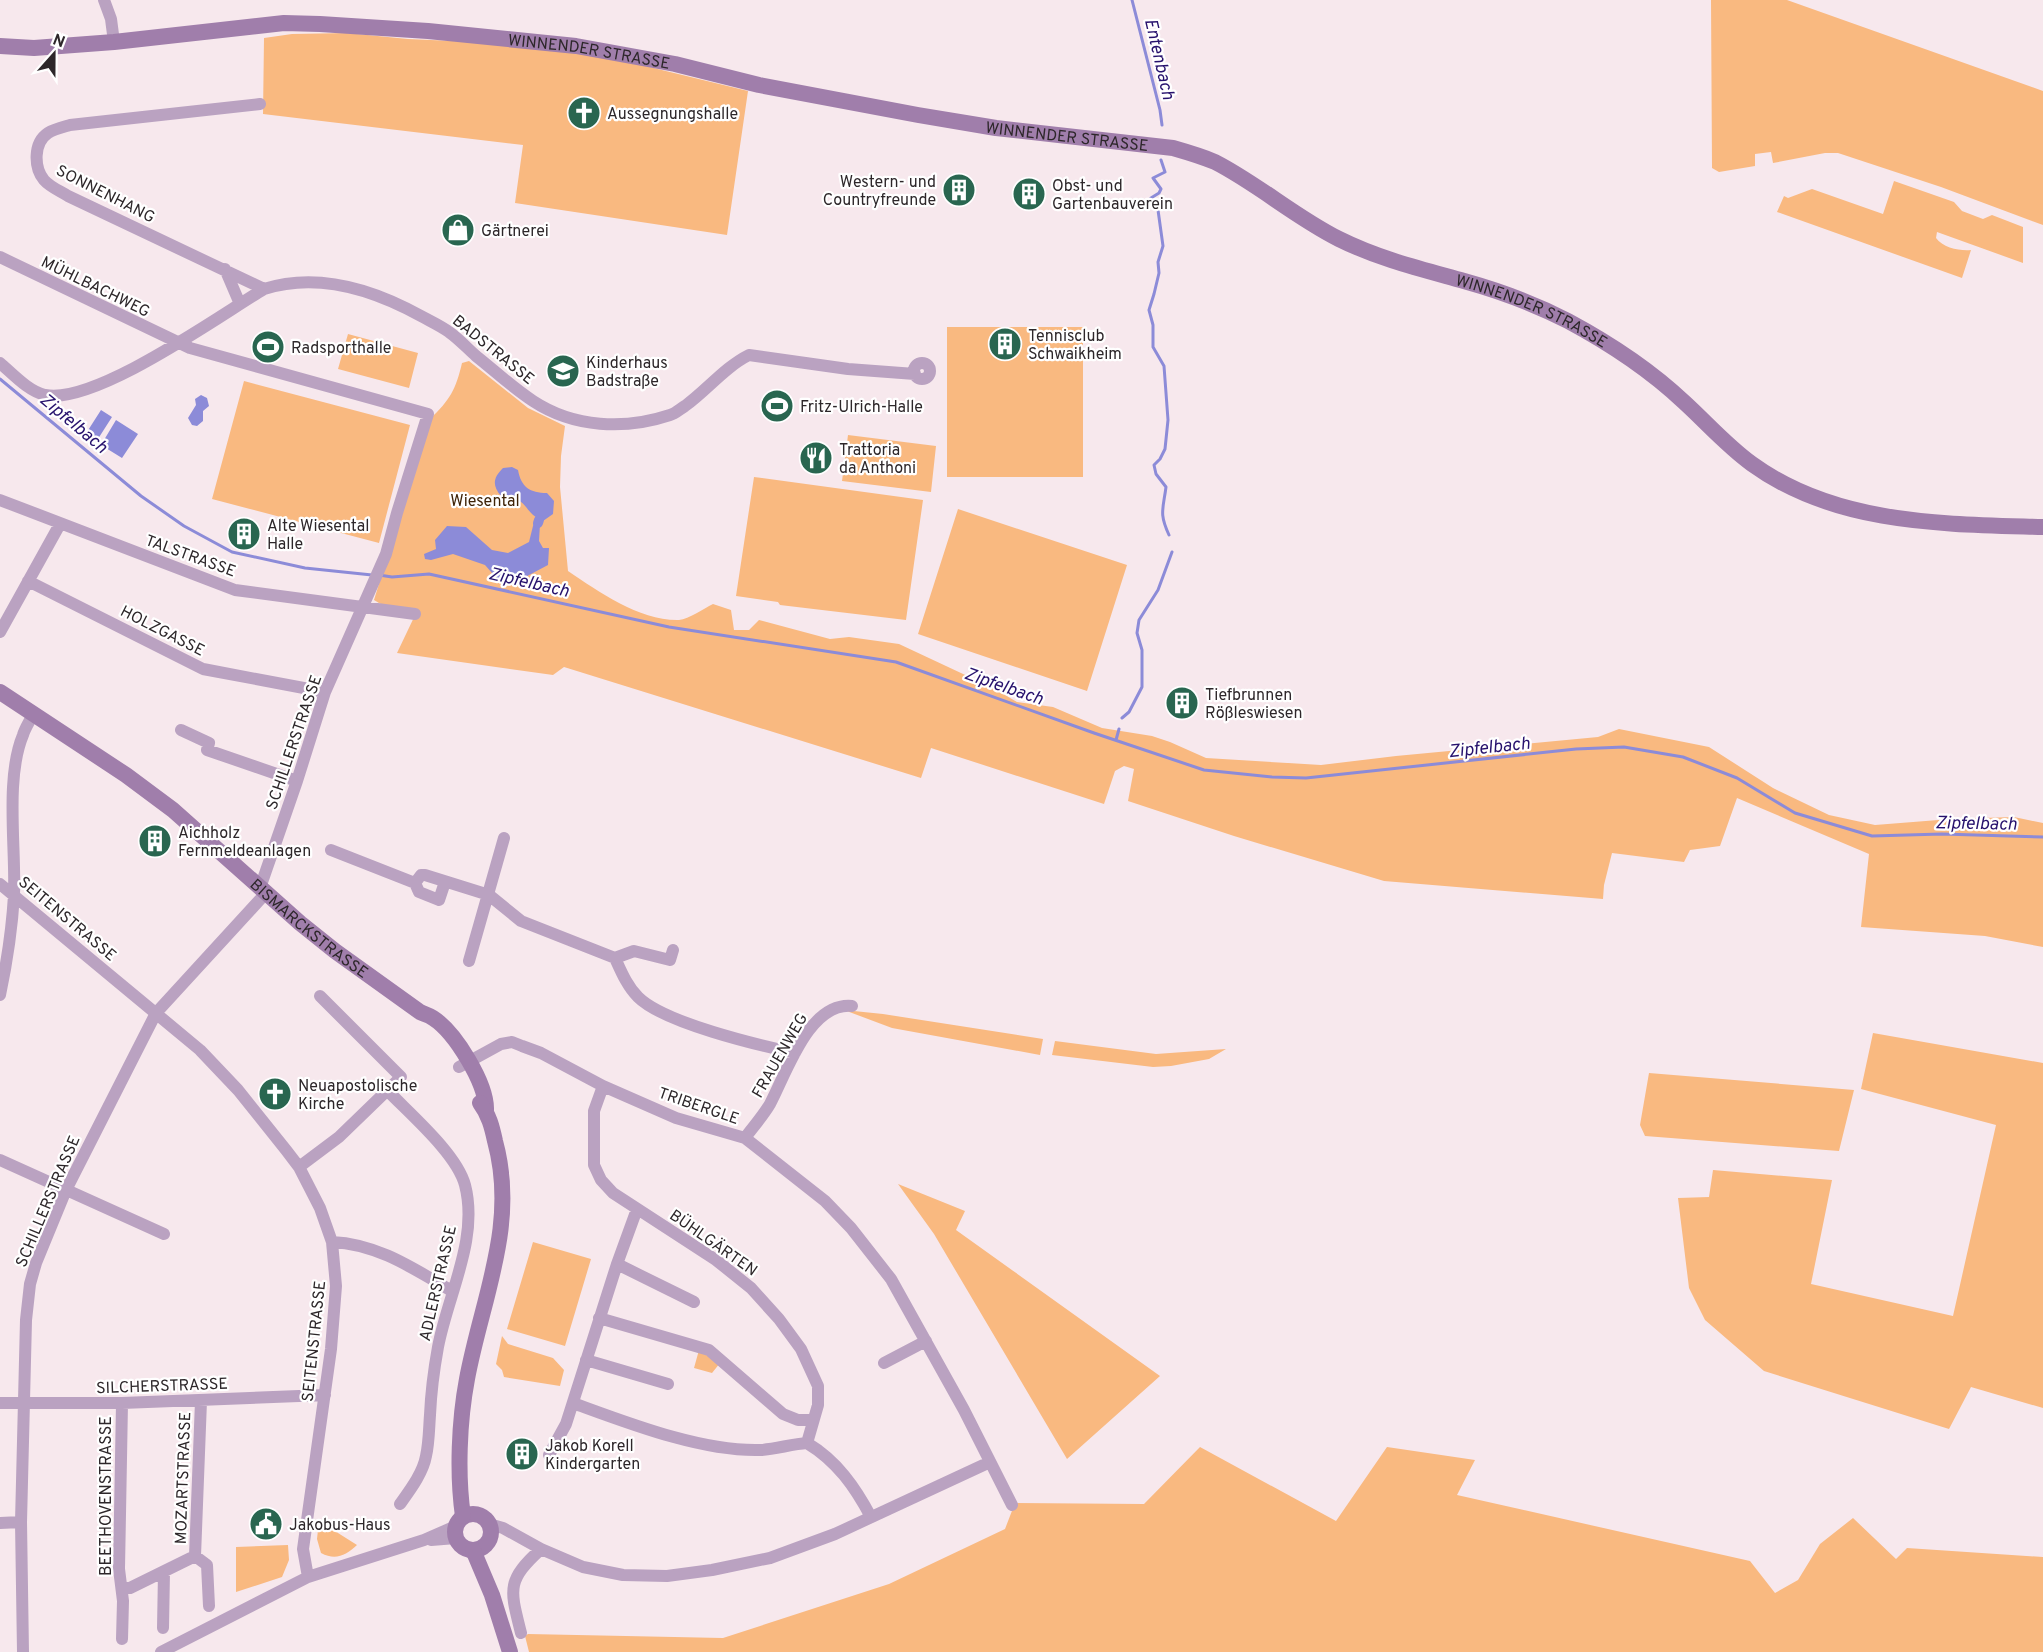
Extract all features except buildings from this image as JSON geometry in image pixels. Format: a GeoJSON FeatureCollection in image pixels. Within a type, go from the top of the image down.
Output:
{"type":"FeatureCollection","features":[{"type":"Feature","properties":{"kind":"main road","name":"WINNENDER STRASSE"},"geometry":{"type":"LineString","coordinates":[[0,46],[34,48],[114,42],[284,23],[522,39],[675,64],[759,84],[955,122],[1173,148],[1198,155],[1230,171],[1302,218],[1350,245],[1398,263],[1516,298],[1569,322],[1615,349],[1652,375],[1734,450],[1770,477],[1792,488],[1840,507],[1911,520],[2043,527]]}},
{"type":"Feature","properties":{"kind":"main road","name":"BISMARCKSTRASSE"},"geometry":{"type":"LineString","coordinates":[[0,692],[126,775],[172,810],[335,951],[420,1012],[424,1022],[478,1078],[502,1169],[503,1216],[501,1240],[466,1380],[459,1468],[462,1523]]}},
{"type":"Feature","properties":{"kind":"main road"},"geometry":{"type":"LineString","coordinates":[[484,1538],[461,1545],[462,1523],[485,1518],[484,1538],[492,1595],[510,1652]]}},
{"type":"Feature","properties":{"kind":"street"},"geometry":{"type":"LineString","coordinates":[[104,0],[111,19],[114,42]]}},
{"type":"Feature","properties":{"kind":"street","name":"SONNENHANG"},"geometry":{"type":"LineString","coordinates":[[260,104],[70,125],[49,133],[39,144],[36,162],[43,180],[49,185],[264,289]]}},
{"type":"Feature","properties":{"kind":"street","name":"MÜHLBACHWEG"},"geometry":{"type":"LineString","coordinates":[[0,257],[177,344],[428,414],[386,554]]}},
{"type":"Feature","properties":{"kind":"street"},"geometry":{"type":"LineString","coordinates":[[225,269],[240,304]]}},
{"type":"Feature","properties":{"kind":"street","name":"BADSTRASSE"},"geometry":{"type":"LineString","coordinates":[[0,363],[36,391],[45,395],[80,391],[105,382],[149,360],[264,289],[282,283],[305,283],[345,286],[375,294],[449,332],[532,400],[548,410],[584,422],[603,425],[638,423],[672,415],[699,396],[739,360],[749,355],[848,369],[915,374]]}},
{"type":"Feature","properties":{"kind":"street","name":"TALSTRASSE"},"geometry":{"type":"LineString","coordinates":[[0,500],[235,590],[415,614]]}},
{"type":"Feature","properties":{"kind":"street"},"geometry":{"type":"LineString","coordinates":[[0,632],[60,524]]}},
{"type":"Feature","properties":{"kind":"street","name":"SCHILLERSTRASSE"},"geometry":{"type":"LineString","coordinates":[[23,1652],[21,1522],[26,1320],[30,1284],[44,1240],[66,1190],[156,1013],[263,890],[325,692],[386,554]]}},
{"type":"Feature","properties":{"kind":"street","name":"HOLZGASSE"},"geometry":{"type":"LineString","coordinates":[[28,581],[203,669],[325,692]]}},
{"type":"Feature","properties":{"kind":"street"},"geometry":{"type":"LineString","coordinates":[[0,995],[14,894],[14,807],[17,758],[22,735],[33,714]]}},
{"type":"Feature","properties":{"kind":"street"},"geometry":{"type":"LineString","coordinates":[[182,730],[209,744],[207,750],[297,781]]}},
{"type":"Feature","properties":{"kind":"street"},"geometry":{"type":"LineString","coordinates":[[469,961],[504,838]]}},
{"type":"Feature","properties":{"kind":"street"},"geometry":{"type":"LineString","coordinates":[[331,850],[415,883]]}},
{"type":"Feature","properties":{"kind":"street"},"geometry":{"type":"LineString","coordinates":[[415,883],[422,875],[489,895],[521,921],[615,957],[634,951],[670,960],[674,950]]}},
{"type":"Feature","properties":{"kind":"street"},"geometry":{"type":"LineString","coordinates":[[415,883],[418,892],[439,900],[445,882]]}},
{"type":"Feature","properties":{"kind":"street","name":"SEITENSTRASSE"},"geometry":{"type":"LineString","coordinates":[[0,884],[200,1050],[238,1090],[299,1167],[320,1208],[332,1242],[336,1286],[331,1349],[303,1549],[308,1576]]}},
{"type":"Feature","properties":{"kind":"street"},"geometry":{"type":"LineString","coordinates":[[615,957],[625,979],[639,998],[669,1017],[739,1039],[795,1053]]}},
{"type":"Feature","properties":{"kind":"street"},"geometry":{"type":"LineString","coordinates":[[299,1167],[339,1137],[401,1077],[320,996]]}},
{"type":"Feature","properties":{"kind":"street","name":"FRAUENWEG"},"geometry":{"type":"LineString","coordinates":[[745,1138],[768,1107],[795,1053],[817,1019],[826,1011],[842,1005],[852,1006]]}},
{"type":"Feature","properties":{"kind":"street","name":"TRIBERGLE"},"geometry":{"type":"LineString","coordinates":[[464,1064],[501,1044],[512,1042],[541,1053],[603,1086],[676,1118],[745,1138],[825,1201],[851,1228],[891,1279],[1012,1505]]}},
{"type":"Feature","properties":{"kind":"street","name":"BÜHLGÄRTEN"},"geometry":{"type":"LineString","coordinates":[[603,1086],[594,1111],[594,1165],[601,1180],[613,1193],[716,1260],[751,1288],[778,1319],[801,1349],[818,1386],[818,1405],[807,1443]]}},
{"type":"Feature","properties":{"kind":"street","name":"ADLERSTRASSE"},"geometry":{"type":"LineString","coordinates":[[387,1090],[457,1167],[465,1183],[468,1205],[468,1226],[436,1363],[426,1457],[416,1481],[400,1504]]}},
{"type":"Feature","properties":{"kind":"street"},"geometry":{"type":"LineString","coordinates":[[0,1160],[164,1234]]}},
{"type":"Feature","properties":{"kind":"street"},"geometry":{"type":"LineString","coordinates":[[549,1455],[562,1435],[637,1209]]}},
{"type":"Feature","properties":{"kind":"street"},"geometry":{"type":"LineString","coordinates":[[332,1242],[363,1245],[382,1252],[452,1291]]}},
{"type":"Feature","properties":{"kind":"street"},"geometry":{"type":"LineString","coordinates":[[617,1264],[694,1302]]}},
{"type":"Feature","properties":{"kind":"street"},"geometry":{"type":"LineString","coordinates":[[599,1318],[709,1350],[783,1414],[798,1420],[813,1420]]}},
{"type":"Feature","properties":{"kind":"street"},"geometry":{"type":"LineString","coordinates":[[884,1363],[926,1341]]}},
{"type":"Feature","properties":{"kind":"street"},"geometry":{"type":"LineString","coordinates":[[586,1360],[668,1384]]}},
{"type":"Feature","properties":{"kind":"street","name":"SILCHERSTRASSE"},"geometry":{"type":"LineString","coordinates":[[0,1403],[122,1403],[325,1395]]}},
{"type":"Feature","properties":{"kind":"street","name":"MOZARTSTRASSE"},"geometry":{"type":"LineString","coordinates":[[195,1556],[201,1401]]}},
{"type":"Feature","properties":{"kind":"street","name":"BEETHOVENSTRASSE"},"geometry":{"type":"LineString","coordinates":[[122,1403],[119,1569],[122,1588]]}},
{"type":"Feature","properties":{"kind":"street"},"geometry":{"type":"LineString","coordinates":[[573,1403],[663,1433],[714,1446],[763,1450],[807,1443],[825,1454],[854,1486],[871,1517]]}},
{"type":"Feature","properties":{"kind":"street"},"geometry":{"type":"LineString","coordinates":[[484,1538],[516,1535],[583,1567],[623,1575],[667,1576],[712,1570],[770,1558],[835,1534],[990,1462]]}},
{"type":"Feature","properties":{"kind":"street"},"geometry":{"type":"LineString","coordinates":[[0,1523],[21,1522]]}},
{"type":"Feature","properties":{"kind":"street"},"geometry":{"type":"LineString","coordinates":[[164,1651],[308,1576],[424,1540],[462,1523]]}},
{"type":"Feature","properties":{"kind":"street"},"geometry":{"type":"LineString","coordinates":[[521,1634],[512,1590],[517,1575],[526,1563],[542,1549]]}},
{"type":"Feature","properties":{"kind":"street","name":"MOZARTSTRASSE"},"geometry":{"type":"LineString","coordinates":[[122,1588],[130,1588],[195,1556]]}},
{"type":"Feature","properties":{"kind":"street","name":"MOZARTSTRASSE"},"geometry":{"type":"LineString","coordinates":[[195,1556],[207,1564],[208,1606]]}},
{"type":"Feature","properties":{"kind":"street"},"geometry":{"type":"LineString","coordinates":[[163,1628],[164,1572]]}},
{"type":"Feature","properties":{"kind":"street"},"geometry":{"type":"LineString","coordinates":[[122,1588],[122,1639]]}},
{"type":"Feature","properties":{"kind":"green space"},"geometry":{"type":"Polygon","coordinates":[[[1711,0],[1787,0],[2043,91],[2043,225],[1941,187],[1838,153],[1825,153],[1773,163],[1771,152],[1755,154],[1755,166],[1719,172],[1712,168],[1711,0]]]}},
{"type":"Feature","properties":{"kind":"green space"},"geometry":{"type":"Polygon","coordinates":[[[347,33],[408,39],[520,44],[633,63],[748,91],[727,235],[515,203],[523,145],[263,114],[264,38],[292,34],[347,33]]]}},
{"type":"Feature","properties":{"kind":"green space"},"geometry":{"type":"Polygon","coordinates":[[[1894,181],[1954,202],[1962,211],[1983,219],[1992,215],[2023,227],[2023,263],[1937,232],[1936,238],[1943,244],[1957,249],[1971,250],[1962,278],[1777,212],[1784,196],[1788,198],[1812,189],[1883,214],[1894,181]]]}},
{"type":"Feature","properties":{"kind":"green space"},"geometry":{"type":"Polygon","coordinates":[[[947,327],[1083,327],[1083,477],[947,477],[947,327]]]}},
{"type":"Feature","properties":{"kind":"green space"},"geometry":{"type":"Polygon","coordinates":[[[348,334],[418,353],[409,388],[338,369],[348,334]]]}},
{"type":"Feature","properties":{"kind":"green space","name":"Wiesental"},"geometry":{"type":"Polygon","coordinates":[[[469,361],[528,408],[565,426],[560,487],[568,571],[620,604],[650,616],[679,620],[692,616],[713,604],[731,610],[734,630],[749,630],[759,620],[830,639],[849,637],[899,644],[993,688],[1017,702],[1053,707],[1102,728],[1152,736],[1206,758],[1321,765],[1598,737],[1619,729],[1709,747],[1773,788],[1829,815],[1875,825],[2014,817],[2043,823],[2043,947],[1985,936],[1861,927],[1869,854],[1737,798],[1720,846],[1690,850],[1684,862],[1612,853],[1603,899],[1384,881],[1128,801],[1134,769],[1124,766],[1115,771],[1104,804],[931,748],[921,778],[564,667],[553,675],[397,653],[417,611],[384,606],[374,600],[430,419],[451,394],[462,363],[469,361]]]}},
{"type":"Feature","properties":{"kind":"green space"},"geometry":{"type":"Polygon","coordinates":[[[244,381],[410,425],[379,543],[212,499],[244,381]]]}},
{"type":"Feature","properties":{"kind":"green space"},"geometry":{"type":"Polygon","coordinates":[[[848,435],[936,446],[931,492],[842,481],[848,435]]]}},
{"type":"Feature","properties":{"kind":"green space"},"geometry":{"type":"Polygon","coordinates":[[[754,477],[923,500],[906,620],[780,605],[778,602],[736,596],[754,477]]]}},
{"type":"Feature","properties":{"kind":"green space"},"geometry":{"type":"Polygon","coordinates":[[[958,509],[1127,565],[1087,691],[918,634],[958,509]]]}},
{"type":"Feature","properties":{"kind":"green space"},"geometry":{"type":"Polygon","coordinates":[[[844,1010],[1043,1039],[1040,1055],[892,1028],[844,1010]]]}},
{"type":"Feature","properties":{"kind":"green space"},"geometry":{"type":"Polygon","coordinates":[[[1873,1033],[2043,1063],[2043,1408],[1971,1387],[1949,1429],[1764,1371],[1705,1320],[1689,1288],[1678,1198],[1709,1197],[1713,1170],[1832,1180],[1811,1284],[1953,1316],[1996,1125],[1861,1089],[1873,1033]]]}},
{"type":"Feature","properties":{"kind":"green space"},"geometry":{"type":"Polygon","coordinates":[[[1055,1041],[1156,1054],[1226,1049],[1209,1059],[1153,1067],[1052,1055],[1055,1041]]]}},
{"type":"Feature","properties":{"kind":"green space"},"geometry":{"type":"Polygon","coordinates":[[[1649,1073],[1854,1090],[1839,1151],[1645,1136],[1640,1125],[1649,1073]]]}},
{"type":"Feature","properties":{"kind":"green space"},"geometry":{"type":"Polygon","coordinates":[[[898,1184],[965,1211],[956,1230],[1160,1376],[1067,1459],[934,1234],[898,1184]]]}},
{"type":"Feature","properties":{"kind":"green space"},"geometry":{"type":"Polygon","coordinates":[[[533,1242],[591,1259],[565,1346],[507,1329],[533,1242]]]}},
{"type":"Feature","properties":{"kind":"green space"},"geometry":{"type":"Polygon","coordinates":[[[502,1336],[508,1344],[553,1358],[564,1370],[560,1386],[504,1377],[502,1370],[496,1364],[502,1336]]]}},
{"type":"Feature","properties":{"kind":"green space"},"geometry":{"type":"Polygon","coordinates":[[[699,1350],[720,1363],[712,1373],[694,1368],[699,1350]]]}},
{"type":"Feature","properties":{"kind":"green space"},"geometry":{"type":"Polygon","coordinates":[[[1200,1447],[1336,1521],[1387,1447],[1475,1460],[1457,1495],[1750,1561],[1775,1593],[1798,1580],[1820,1544],[1853,1518],[1896,1559],[1907,1548],[2043,1557],[2043,1652],[529,1652],[525,1636],[528,1634],[723,1638],[889,1584],[1005,1529],[1015,1503],[1144,1504],[1200,1447]]]}},
{"type":"Feature","properties":{"kind":"green space"},"geometry":{"type":"Polygon","coordinates":[[[319,1521],[357,1545],[349,1552],[336,1557],[321,1553],[317,1539],[319,1521]]]}},
{"type":"Feature","properties":{"kind":"green space"},"geometry":{"type":"Polygon","coordinates":[[[288,1545],[289,1560],[282,1577],[236,1592],[236,1547],[288,1545]]]}},
{"type":"Feature","properties":{"kind":"shaded area"},"geometry":{"type":"Polygon","coordinates":[[[201,395],[207,398],[209,406],[203,411],[203,421],[197,426],[192,425],[188,418],[196,405],[195,399],[201,395]]]}},
{"type":"Feature","properties":{"kind":"shaded area"},"geometry":{"type":"Polygon","coordinates":[[[101,410],[112,417],[96,442],[85,435],[101,410]]]}},
{"type":"Feature","properties":{"kind":"shaded area"},"geometry":{"type":"Polygon","coordinates":[[[116,420],[138,434],[122,458],[101,445],[116,420]]]}},
{"type":"Feature","properties":{"kind":"shaded area"},"geometry":{"type":"Polygon","coordinates":[[[512,467],[518,470],[521,481],[527,488],[547,493],[554,501],[553,514],[543,521],[517,499],[501,496],[495,485],[497,475],[503,468],[512,467]]]}},
{"type":"Feature","properties":{"kind":"shaded area"},"geometry":{"type":"Polygon","coordinates":[[[534,522],[540,524],[539,541],[543,548],[549,548],[548,565],[514,583],[499,581],[485,565],[453,554],[431,560],[425,559],[424,554],[436,549],[435,540],[447,526],[466,527],[492,550],[508,553],[529,542],[534,522]]]}},
{"type":"Feature","properties":{"kind":"waterway","name":"Entenbach"},"geometry":{"type":"LineString","coordinates":[[1132,0],[1162,125]]}},
{"type":"Feature","properties":{"kind":"waterway","name":"Entenbach"},"geometry":{"type":"LineString","coordinates":[[1161,160],[1165,172],[1153,178],[1161,189],[1151,198],[1158,210],[1163,246],[1158,262],[1159,273],[1149,310],[1153,325],[1153,347],[1164,366],[1168,420],[1165,449],[1154,465],[1156,474],[1166,487],[1163,516],[1169,535]]}},
{"type":"Feature","properties":{"kind":"waterway","name":"Zipfelbach"},"geometry":{"type":"LineString","coordinates":[[0,379],[141,496],[184,526],[232,552],[305,568],[372,575]]}},
{"type":"Feature","properties":{"kind":"waterway","name":"Entenbach"},"geometry":{"type":"LineString","coordinates":[[1122,718],[1129,712],[1142,687],[1142,650],[1137,633],[1139,620],[1158,590],[1172,552]]}},
{"type":"Feature","properties":{"kind":"waterway","name":"Zipfelbach"},"geometry":{"type":"LineString","coordinates":[[379,575],[392,577],[429,574],[669,627],[896,662],[1204,770],[1306,778],[1576,749],[1624,747],[1683,757],[1737,778],[1795,813],[1872,836],[1942,834],[2043,837]]}},
{"type":"Feature","properties":{"kind":"waterway","name":"Entenbach"},"geometry":{"type":"LineString","coordinates":[[1116,740],[1119,729]]}},
{"type":"Feature","properties":{"kind":"place","name":"Aussegnungshalle"},"geometry":{"type":"Point","coordinates":[584,113]}},
{"type":"Feature","properties":{"kind":"place","name":"Western- und Countryfreunde"},"geometry":{"type":"Point","coordinates":[959,190]}},
{"type":"Feature","properties":{"kind":"place","name":"Obst- und Gartenbauverein"},"geometry":{"type":"Point","coordinates":[1029,194]}},
{"type":"Feature","properties":{"kind":"place","name":"Gärtnerei"},"geometry":{"type":"Point","coordinates":[458,230]}},
{"type":"Feature","properties":{"kind":"place","name":"Tennisclub Schwaikheim"},"geometry":{"type":"Point","coordinates":[1005,344]}},
{"type":"Feature","properties":{"kind":"place","name":"Radsporthalle"},"geometry":{"type":"Point","coordinates":[268,347]}},
{"type":"Feature","properties":{"kind":"place","name":"Kinderhaus Badstraße"},"geometry":{"type":"Point","coordinates":[563,371]}},
{"type":"Feature","properties":{"kind":"place","name":"Fritz-Ulrich-Halle"},"geometry":{"type":"Point","coordinates":[777,406]}},
{"type":"Feature","properties":{"kind":"place","name":"Trattoria da Anthoni"},"geometry":{"type":"Point","coordinates":[816,458]}},
{"type":"Feature","properties":{"kind":"place","name":"Alte Wiesental Halle"},"geometry":{"type":"Point","coordinates":[244,534]}},
{"type":"Feature","properties":{"kind":"place","name":"Tiefbrunnen Rößleswiesen"},"geometry":{"type":"Point","coordinates":[1182,703]}},
{"type":"Feature","properties":{"kind":"place","name":"Aichholz Fernmeldeanlagen"},"geometry":{"type":"Point","coordinates":[155,841]}},
{"type":"Feature","properties":{"kind":"place","name":"Neuapostolische Kirche"},"geometry":{"type":"Point","coordinates":[275,1094]}},
{"type":"Feature","properties":{"kind":"place","name":"Jakob Korell Kindergarten"},"geometry":{"type":"Point","coordinates":[522,1454]}},
{"type":"Feature","properties":{"kind":"place","name":"Jakobus-Haus"},"geometry":{"type":"Point","coordinates":[266,1524]}}]}
